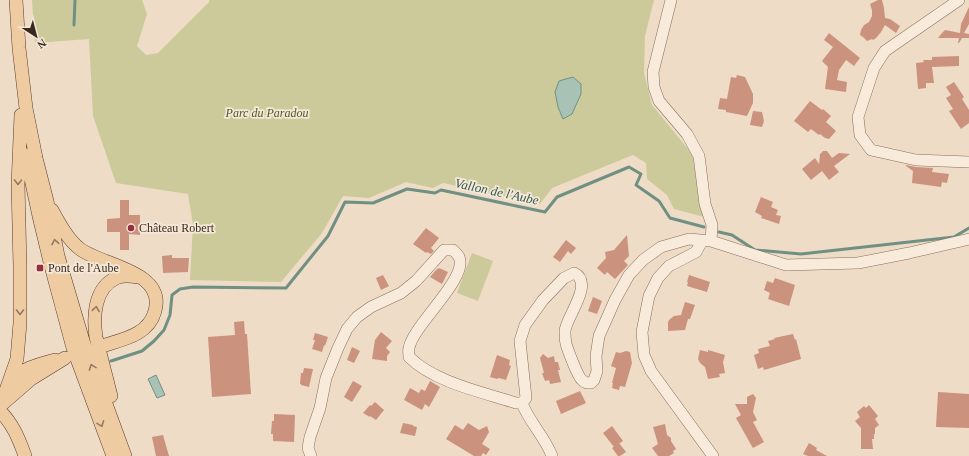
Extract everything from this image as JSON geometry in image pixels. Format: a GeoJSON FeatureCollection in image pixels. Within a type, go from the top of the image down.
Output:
{"type":"FeatureCollection","features":[{"type":"Feature","properties":{"kind":"main road"},"geometry":{"type":"LineString","coordinates":[[10,0],[16,49],[26,108],[58,256],[84,344],[126,456]]}},
{"type":"Feature","properties":{"kind":"main road"},"geometry":{"type":"LineString","coordinates":[[16,0],[16,49],[21,115],[27,158],[39,216],[72,348],[113,456]]}},
{"type":"Feature","properties":{"kind":"main road"},"geometry":{"type":"LineString","coordinates":[[21,115],[18,184],[20,322],[17,359],[1,401],[6,417],[17,433],[25,456]]}},
{"type":"Feature","properties":{"kind":"main road"},"geometry":{"type":"LineString","coordinates":[[47,201],[71,241],[89,254],[141,277],[153,289],[156,298],[156,307],[150,323],[144,330],[132,336],[105,345]]}},
{"type":"Feature","properties":{"kind":"main road"},"geometry":{"type":"LineString","coordinates":[[126,456],[96,337],[94,314],[98,297],[108,283],[123,276],[141,277]]}},
{"type":"Feature","properties":{"kind":"main road"},"geometry":{"type":"LineString","coordinates":[[1,401],[65,358],[34,365],[9,381]]}},
{"type":"Feature","properties":{"kind":"street"},"geometry":{"type":"LineString","coordinates":[[671,0],[653,72],[654,87],[659,101],[686,134],[699,156],[705,204],[712,225],[706,241],[696,252],[669,266],[658,278],[649,296],[642,332],[644,355],[651,371],[713,456]]}},
{"type":"Feature","properties":{"kind":"street"},"geometry":{"type":"LineString","coordinates":[[960,0],[885,51],[874,68],[858,117],[860,135],[871,150],[916,160],[969,162]]}},
{"type":"Feature","properties":{"kind":"street"},"geometry":{"type":"LineString","coordinates":[[522,403],[526,398],[520,341],[525,325],[543,300],[564,278],[574,273],[579,275],[582,281],[582,290],[565,330],[566,346],[581,379],[587,383],[590,383],[594,380],[597,371],[596,356],[599,336],[615,300],[630,275],[643,260],[661,247],[689,239],[706,241],[786,265],[858,263],[969,239]]}},
{"type":"Feature","properties":{"kind":"street"},"geometry":{"type":"LineString","coordinates":[[311,456],[308,448],[310,437],[320,408],[326,378],[347,330],[357,317],[371,307],[401,293],[416,281],[444,250],[453,250],[460,258],[460,269],[451,285],[414,334],[408,347],[408,357],[415,364],[439,378],[516,403],[522,403]]}},
{"type":"Feature","properties":{"kind":"street"},"geometry":{"type":"LineString","coordinates":[[522,403],[525,411],[548,445],[552,456]]}},
{"type":"Feature","properties":{"kind":"green space","name":"Parc du Paradou"},"geometry":{"type":"Polygon","coordinates":[[[32,0],[142,0],[147,14],[137,46],[146,55],[158,53],[209,2],[209,0],[654,0],[645,36],[644,73],[652,105],[692,154],[704,217],[674,209],[667,195],[647,179],[646,163],[633,155],[552,188],[540,204],[443,183],[433,188],[406,182],[369,198],[343,196],[322,233],[281,282],[190,280],[193,225],[188,194],[116,183],[93,116],[89,39],[35,43],[32,0]]]}},
{"type":"Feature","properties":{"kind":"green space"},"geometry":{"type":"Polygon","coordinates":[[[472,253],[493,261],[478,301],[457,293],[472,253]]]}},
{"type":"Feature","properties":{"kind":"shaded area"},"geometry":{"type":"Polygon","coordinates":[[[573,77],[581,84],[581,94],[572,114],[563,119],[558,107],[555,92],[559,81],[573,77]]]}},
{"type":"Feature","properties":{"kind":"shaded area"},"geometry":{"type":"Polygon","coordinates":[[[156,375],[165,395],[157,398],[148,379],[156,375]]]}},
{"type":"Feature","properties":{"kind":"building"},"geometry":{"type":"Polygon","coordinates":[[[878,0],[882,0],[885,18],[890,19],[900,26],[896,33],[885,25],[876,38],[867,41],[860,35],[861,30],[864,25],[869,22],[872,16],[870,4],[878,0]]]}},
{"type":"Feature","properties":{"kind":"building"},"geometry":{"type":"Polygon","coordinates":[[[969,7],[969,24],[964,33],[969,34],[969,38],[962,38],[958,43],[959,38],[938,38],[945,30],[960,33],[961,24],[969,7]]]}},
{"type":"Feature","properties":{"kind":"building"},"geometry":{"type":"Polygon","coordinates":[[[829,33],[860,58],[854,66],[846,60],[839,70],[837,80],[847,82],[846,92],[825,89],[828,67],[822,61],[833,47],[824,40],[829,33]]]}},
{"type":"Feature","properties":{"kind":"building"},"geometry":{"type":"Polygon","coordinates":[[[959,56],[959,66],[932,67],[934,83],[926,83],[926,88],[918,89],[916,63],[924,62],[923,60],[932,60],[932,57],[959,56]]]}},
{"type":"Feature","properties":{"kind":"building"},"geometry":{"type":"Polygon","coordinates":[[[737,75],[745,77],[753,94],[753,103],[747,116],[718,109],[720,98],[727,99],[731,77],[736,78],[737,75]]]}},
{"type":"Feature","properties":{"kind":"building"},"geometry":{"type":"Polygon","coordinates":[[[954,82],[964,97],[962,99],[969,110],[969,123],[961,129],[949,111],[953,109],[946,98],[951,95],[946,87],[954,82]]]}},
{"type":"Feature","properties":{"kind":"building"},"geometry":{"type":"Polygon","coordinates":[[[810,101],[831,116],[826,122],[836,131],[829,139],[820,134],[819,135],[811,129],[808,132],[794,121],[810,101]]]}},
{"type":"Feature","properties":{"kind":"building"},"geometry":{"type":"Polygon","coordinates":[[[753,111],[762,112],[764,121],[762,127],[750,125],[753,111]]]}},
{"type":"Feature","properties":{"kind":"building"},"geometry":{"type":"Polygon","coordinates":[[[823,151],[827,151],[832,158],[839,153],[850,154],[834,166],[839,172],[829,180],[822,171],[811,180],[802,169],[815,158],[819,164],[820,154],[823,151]]]}},
{"type":"Feature","properties":{"kind":"building"},"geometry":{"type":"Polygon","coordinates":[[[906,165],[933,168],[932,172],[949,174],[947,183],[942,182],[941,187],[912,183],[913,171],[906,165]]]}},
{"type":"Feature","properties":{"kind":"building"},"geometry":{"type":"Polygon","coordinates":[[[761,197],[773,202],[771,207],[778,210],[776,215],[781,216],[779,224],[761,218],[762,216],[755,212],[761,197]]]}},
{"type":"Feature","properties":{"kind":"building"},"geometry":{"type":"Polygon","coordinates":[[[120,200],[129,200],[129,215],[140,215],[140,235],[129,234],[129,250],[120,250],[120,232],[107,232],[107,219],[120,218],[120,200]]]}},
{"type":"Feature","properties":{"kind":"building"},"geometry":{"type":"Polygon","coordinates":[[[426,228],[439,238],[431,248],[434,251],[431,254],[426,253],[413,244],[426,228]]]}},
{"type":"Feature","properties":{"kind":"building"},"geometry":{"type":"Polygon","coordinates":[[[627,235],[629,256],[624,261],[628,265],[615,279],[607,272],[605,275],[597,268],[606,258],[605,252],[614,250],[627,235]]]}},
{"type":"Feature","properties":{"kind":"building"},"geometry":{"type":"Polygon","coordinates":[[[566,240],[576,248],[571,254],[568,251],[560,262],[553,257],[566,240]]]}},
{"type":"Feature","properties":{"kind":"building"},"geometry":{"type":"Polygon","coordinates":[[[172,255],[172,258],[189,258],[188,272],[163,273],[162,256],[172,255]]]}},
{"type":"Feature","properties":{"kind":"building"},"geometry":{"type":"Polygon","coordinates":[[[439,268],[448,272],[442,284],[430,277],[439,268]]]}},
{"type":"Feature","properties":{"kind":"building"},"geometry":{"type":"Polygon","coordinates":[[[383,275],[389,286],[381,290],[376,278],[383,275]]]}},
{"type":"Feature","properties":{"kind":"building"},"geometry":{"type":"Polygon","coordinates":[[[689,275],[710,282],[707,292],[687,286],[689,275]]]}},
{"type":"Feature","properties":{"kind":"building"},"geometry":{"type":"Polygon","coordinates":[[[775,278],[795,285],[789,306],[768,299],[770,293],[764,290],[767,281],[773,283],[775,278]]]}},
{"type":"Feature","properties":{"kind":"building"},"geometry":{"type":"Polygon","coordinates":[[[593,297],[602,301],[597,314],[588,311],[593,297]]]}},
{"type":"Feature","properties":{"kind":"building"},"geometry":{"type":"Polygon","coordinates":[[[685,302],[695,305],[690,319],[688,319],[685,330],[668,331],[669,320],[674,316],[681,315],[685,302]]]}},
{"type":"Feature","properties":{"kind":"building"},"geometry":{"type":"Polygon","coordinates":[[[244,321],[245,334],[247,334],[251,394],[212,397],[208,337],[235,335],[234,322],[244,321]]]}},
{"type":"Feature","properties":{"kind":"building"},"geometry":{"type":"Polygon","coordinates":[[[381,332],[392,341],[386,348],[390,352],[387,356],[387,361],[372,359],[375,340],[381,332]]]}},
{"type":"Feature","properties":{"kind":"building"},"geometry":{"type":"Polygon","coordinates":[[[315,333],[328,337],[322,352],[312,349],[315,340],[313,340],[315,333]]]}},
{"type":"Feature","properties":{"kind":"building"},"geometry":{"type":"Polygon","coordinates":[[[793,334],[795,340],[796,339],[801,359],[764,370],[763,367],[758,369],[754,355],[759,353],[758,349],[770,346],[768,341],[775,339],[774,338],[793,334]]]}},
{"type":"Feature","properties":{"kind":"building"},"geometry":{"type":"Polygon","coordinates":[[[352,347],[360,351],[354,363],[347,360],[352,347]]]}},
{"type":"Feature","properties":{"kind":"building"},"geometry":{"type":"Polygon","coordinates":[[[700,350],[708,352],[708,350],[725,355],[723,362],[725,373],[719,374],[720,377],[708,379],[705,367],[698,359],[700,350]]]}},
{"type":"Feature","properties":{"kind":"building"},"geometry":{"type":"Polygon","coordinates":[[[626,351],[630,352],[632,363],[625,387],[620,386],[619,390],[612,388],[616,368],[611,366],[616,352],[620,353],[626,351]]]}},
{"type":"Feature","properties":{"kind":"building"},"geometry":{"type":"Polygon","coordinates":[[[543,354],[548,358],[554,356],[555,362],[558,362],[561,382],[550,384],[549,380],[545,381],[542,373],[544,373],[540,358],[543,354]]]}},
{"type":"Feature","properties":{"kind":"building"},"geometry":{"type":"Polygon","coordinates":[[[497,355],[510,360],[509,365],[511,366],[506,380],[490,377],[497,355]]]}},
{"type":"Feature","properties":{"kind":"building"},"geometry":{"type":"Polygon","coordinates":[[[304,368],[313,369],[309,387],[300,384],[301,373],[303,373],[304,368]]]}},
{"type":"Feature","properties":{"kind":"building"},"geometry":{"type":"Polygon","coordinates":[[[353,381],[362,386],[352,402],[344,397],[353,381]]]}},
{"type":"Feature","properties":{"kind":"building"},"geometry":{"type":"Polygon","coordinates":[[[430,381],[440,387],[429,407],[425,404],[422,410],[404,400],[410,388],[419,393],[421,389],[425,391],[430,381]]]}},
{"type":"Feature","properties":{"kind":"building"},"geometry":{"type":"Polygon","coordinates":[[[580,391],[586,403],[561,414],[556,401],[580,391]]]}},
{"type":"Feature","properties":{"kind":"building"},"geometry":{"type":"Polygon","coordinates":[[[938,392],[969,394],[969,428],[936,427],[938,392]]]}},
{"type":"Feature","properties":{"kind":"building"},"geometry":{"type":"Polygon","coordinates":[[[753,394],[756,398],[753,412],[757,420],[753,422],[764,442],[753,448],[736,418],[741,415],[735,404],[747,404],[747,397],[753,394]]]}},
{"type":"Feature","properties":{"kind":"building"},"geometry":{"type":"Polygon","coordinates":[[[375,402],[384,410],[376,420],[363,413],[375,402]]]}},
{"type":"Feature","properties":{"kind":"building"},"geometry":{"type":"Polygon","coordinates":[[[869,405],[878,416],[875,419],[879,425],[875,428],[874,439],[872,439],[873,449],[861,449],[861,428],[855,421],[860,417],[857,412],[864,406],[866,408],[869,405]]]}},
{"type":"Feature","properties":{"kind":"building"},"geometry":{"type":"Polygon","coordinates":[[[274,414],[295,415],[294,442],[273,441],[273,434],[271,434],[274,414]]]}},
{"type":"Feature","properties":{"kind":"building"},"geometry":{"type":"Polygon","coordinates":[[[403,423],[417,427],[415,436],[400,433],[403,423]]]}},
{"type":"Feature","properties":{"kind":"building"},"geometry":{"type":"Polygon","coordinates":[[[468,423],[479,430],[487,426],[489,432],[482,444],[490,449],[486,455],[483,453],[481,456],[474,456],[446,439],[455,425],[463,430],[468,423]]]}},
{"type":"Feature","properties":{"kind":"building"},"geometry":{"type":"Polygon","coordinates":[[[665,424],[667,435],[671,438],[671,441],[676,449],[673,451],[674,453],[669,456],[658,456],[652,448],[658,444],[653,427],[665,424]]]}},
{"type":"Feature","properties":{"kind":"building"},"geometry":{"type":"Polygon","coordinates":[[[612,426],[623,441],[614,447],[603,433],[612,426]]]}},
{"type":"Feature","properties":{"kind":"building"},"geometry":{"type":"Polygon","coordinates":[[[163,435],[169,456],[156,456],[152,437],[163,435]]]}},
{"type":"Feature","properties":{"kind":"building"},"geometry":{"type":"Polygon","coordinates":[[[619,443],[626,452],[618,456],[612,448],[619,443]]]}},
{"type":"Feature","properties":{"kind":"building"},"geometry":{"type":"Polygon","coordinates":[[[809,443],[817,448],[816,450],[827,456],[808,456],[803,454],[809,443]]]}},
{"type":"Feature","properties":{"kind":"waterway"},"geometry":{"type":"LineString","coordinates":[[74,25],[75,0]]}},
{"type":"Feature","properties":{"kind":"waterway","name":"Vallon de l'Aube"},"geometry":{"type":"LineString","coordinates":[[111,361],[142,351],[154,341],[164,330],[170,315],[172,295],[180,289],[193,287],[286,288],[328,236],[345,202],[373,203],[407,189],[435,193],[441,190],[545,212],[557,197],[629,167],[641,174],[636,185],[659,201],[670,218],[704,227]]}},
{"type":"Feature","properties":{"kind":"waterway"},"geometry":{"type":"LineString","coordinates":[[719,232],[732,235],[755,250],[801,254],[954,237],[969,228]]}},
{"type":"Feature","properties":{"kind":"place","name":"Château Robert"},"geometry":{"type":"Point","coordinates":[131,228]}},
{"type":"Feature","properties":{"kind":"place","name":"Pont de l'Aube"},"geometry":{"type":"Point","coordinates":[40,268]}}]}
